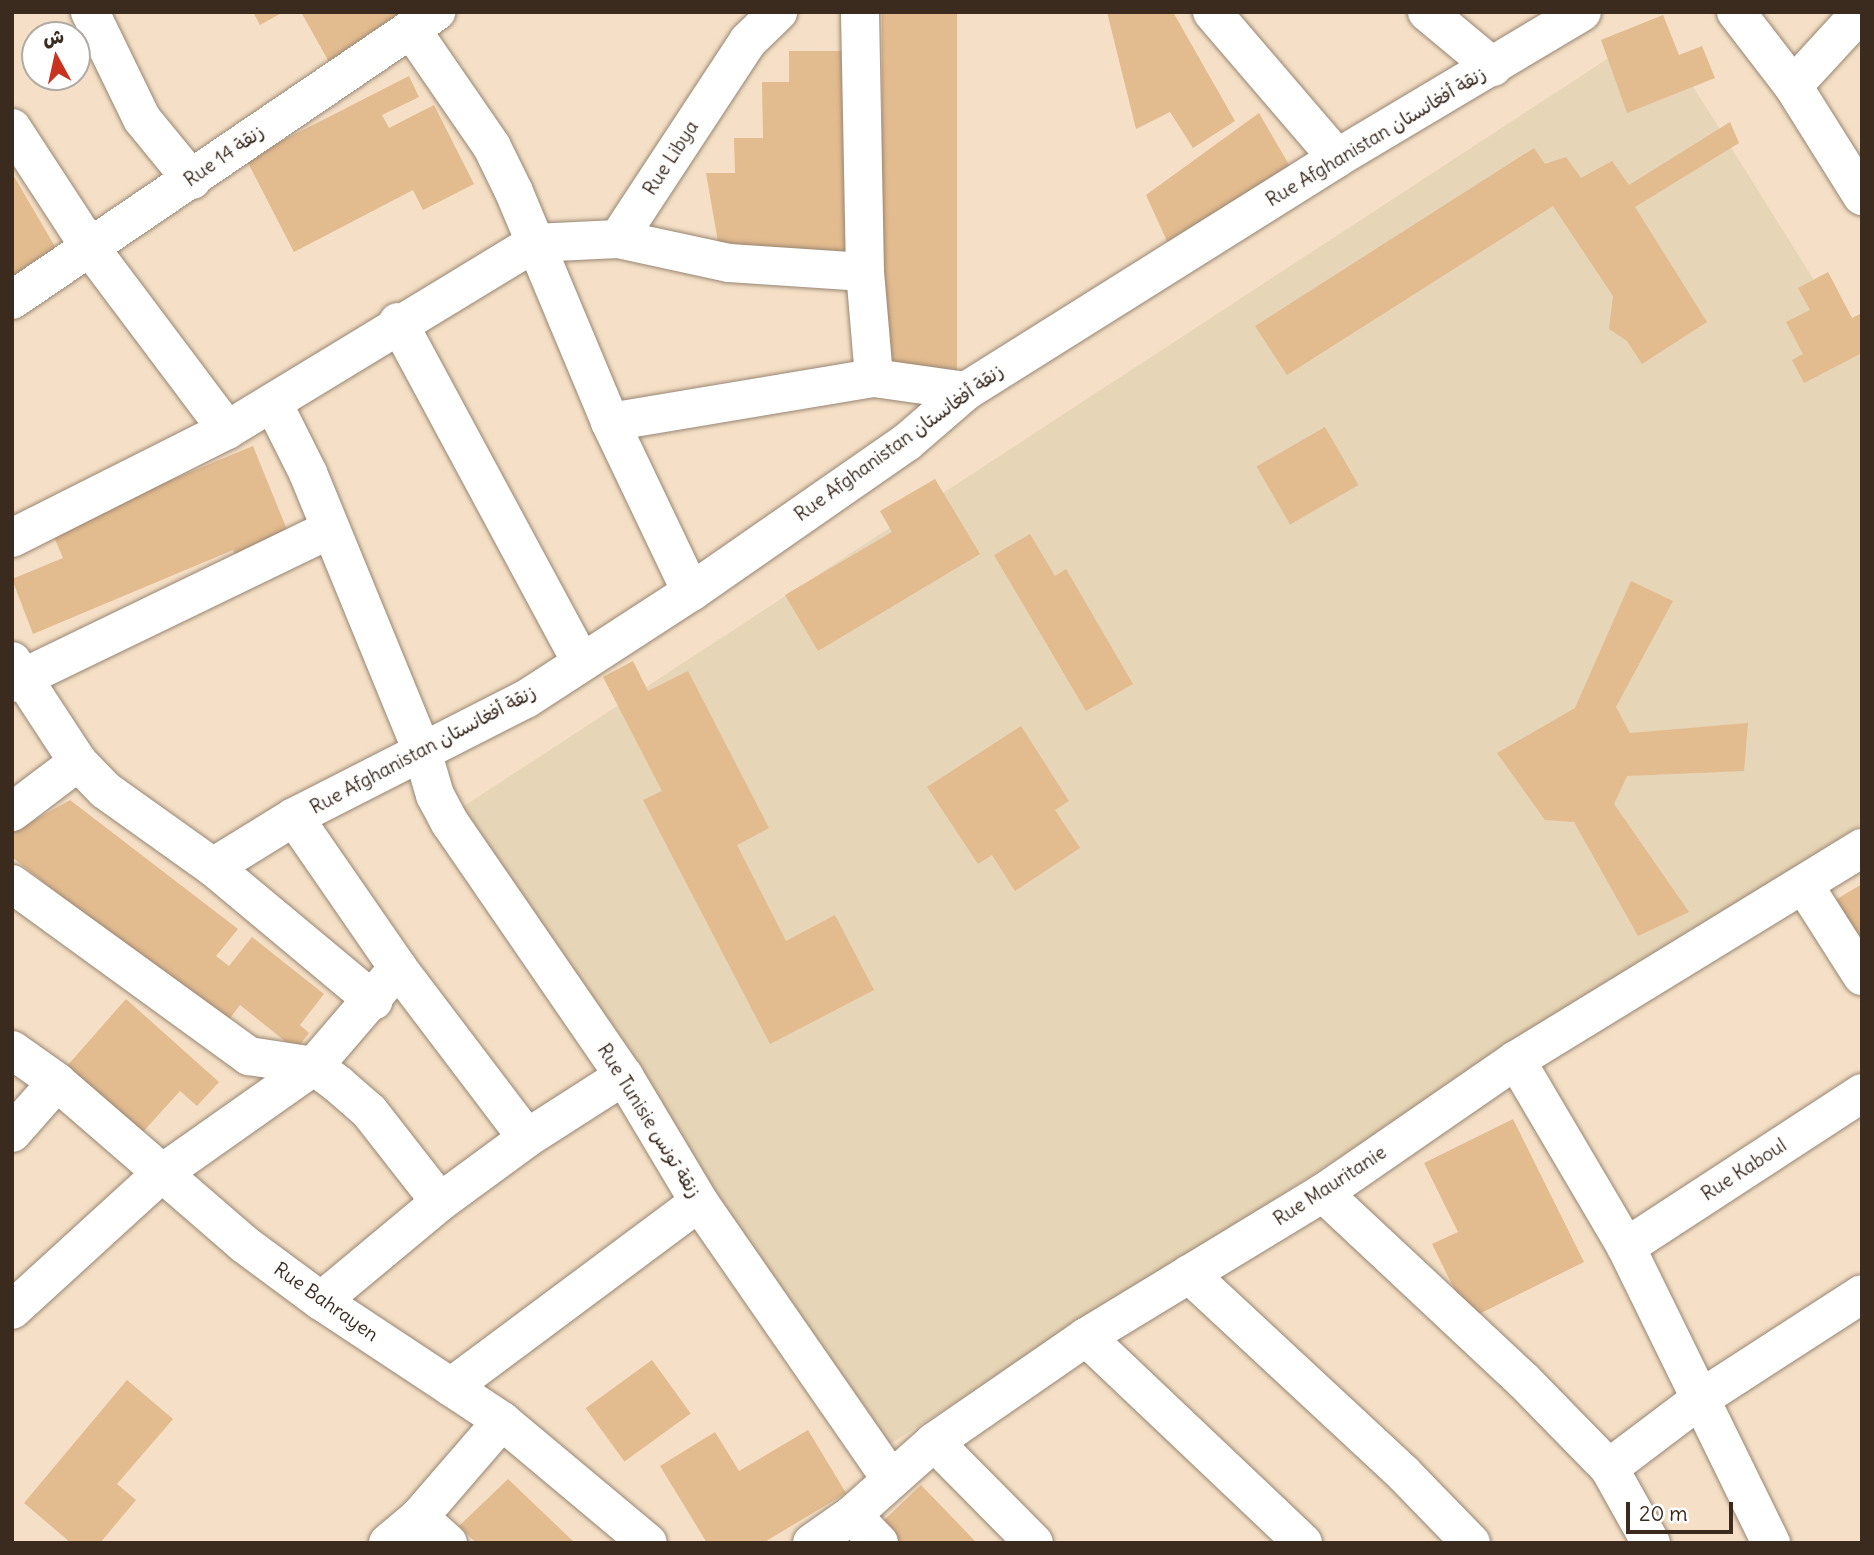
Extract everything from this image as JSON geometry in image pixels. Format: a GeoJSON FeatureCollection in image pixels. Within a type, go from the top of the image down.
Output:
{"type":"FeatureCollection","features":[{"type":"Feature","properties":{"kind":"street"},"geometry":{"type":"LineString","coordinates":[[90,12],[142,119],[192,180]]}},
{"type":"Feature","properties":{"kind":"street","name":"Rue Libya"},"geometry":{"type":"LineString","coordinates":[[618,239],[748,41],[778,12]]}},
{"type":"Feature","properties":{"kind":"street"},"geometry":{"type":"LineString","coordinates":[[860,12],[865,272],[874,379]]}},
{"type":"Feature","properties":{"kind":"street"},"geometry":{"type":"LineString","coordinates":[[1212,12],[1337,158]]}},
{"type":"Feature","properties":{"kind":"street"},"geometry":{"type":"LineString","coordinates":[[1427,12],[1493,67]]}},
{"type":"Feature","properties":{"kind":"street","name":"Rue Afghanistan زنقة أفغانستان"},"geometry":{"type":"LineString","coordinates":[[213,867],[294,817],[423,754],[526,699],[691,592],[907,442],[966,391],[1337,158],[1581,12]]}},
{"type":"Feature","properties":{"kind":"street"},"geometry":{"type":"LineString","coordinates":[[1736,12],[1793,86],[1862,196]]}},
{"type":"Feature","properties":{"kind":"street"},"geometry":{"type":"LineString","coordinates":[[1793,86],[1861,12]]}},
{"type":"Feature","properties":{"kind":"street"},"geometry":{"type":"LineString","coordinates":[[424,20],[492,147],[610,422],[691,592]]}},
{"type":"Feature","properties":{"kind":"street","name":"Rue 14 زنقة"},"geometry":{"type":"LineString","coordinates":[[12,300],[424,20]]}},
{"type":"Feature","properties":{"kind":"street"},"geometry":{"type":"LineString","coordinates":[[12,128],[89,246],[227,430]]}},
{"type":"Feature","properties":{"kind":"street"},"geometry":{"type":"LineString","coordinates":[[12,538],[227,430],[398,322],[534,243],[618,239],[729,263],[865,272]]}},
{"type":"Feature","properties":{"kind":"street"},"geometry":{"type":"LineString","coordinates":[[398,322],[581,662]]}},
{"type":"Feature","properties":{"kind":"street"},"geometry":{"type":"LineString","coordinates":[[610,422],[874,379],[966,391]]}},
{"type":"Feature","properties":{"kind":"street","name":"Rue Tunisie زنقة تونس"},"geometry":{"type":"LineString","coordinates":[[273,403],[330,530],[423,754],[435,795],[450,823],[624,1076],[699,1202],[891,1479]]}},
{"type":"Feature","properties":{"kind":"street"},"geometry":{"type":"LineString","coordinates":[[330,530],[16,674],[78,762],[105,790],[213,867],[374,1001]]}},
{"type":"Feature","properties":{"kind":"street"},"geometry":{"type":"LineString","coordinates":[[12,812],[78,762]]}},
{"type":"Feature","properties":{"kind":"street"},"geometry":{"type":"LineString","coordinates":[[294,817],[398,968],[527,1138]]}},
{"type":"Feature","properties":{"kind":"street","name":"Rue Mauritanie"},"geometry":{"type":"LineString","coordinates":[[812,1543],[852,1515],[934,1442],[1086,1337],[1323,1193],[1516,1060],[1862,848]]}},
{"type":"Feature","properties":{"kind":"street"},"geometry":{"type":"LineString","coordinates":[[12,884],[249,1056],[314,1066],[369,1111],[440,1202]]}},
{"type":"Feature","properties":{"kind":"street"},"geometry":{"type":"LineString","coordinates":[[1804,885],[1862,976]]}},
{"type":"Feature","properties":{"kind":"street"},"geometry":{"type":"LineString","coordinates":[[12,1310],[161,1174],[314,1066],[374,1001],[398,968]]}},
{"type":"Feature","properties":{"kind":"street","name":"Rue Bahrayen"},"geometry":{"type":"LineString","coordinates":[[12,1050],[57,1082],[161,1174],[321,1301],[502,1421],[648,1543]]}},
{"type":"Feature","properties":{"kind":"street"},"geometry":{"type":"LineString","coordinates":[[1516,1060],[1626,1247],[1703,1397],[1771,1543]]}},
{"type":"Feature","properties":{"kind":"street"},"geometry":{"type":"LineString","coordinates":[[321,1301],[440,1202],[527,1138],[624,1076]]}},
{"type":"Feature","properties":{"kind":"street"},"geometry":{"type":"LineString","coordinates":[[12,1133],[57,1082]]}},
{"type":"Feature","properties":{"kind":"street","name":"Rue Kaboul"},"geometry":{"type":"LineString","coordinates":[[1626,1247],[1862,1093]]}},
{"type":"Feature","properties":{"kind":"street"},"geometry":{"type":"LineString","coordinates":[[1323,1193],[1524,1381],[1609,1468],[1651,1543]]}},
{"type":"Feature","properties":{"kind":"street"},"geometry":{"type":"LineString","coordinates":[[451,1387],[699,1202]]}},
{"type":"Feature","properties":{"kind":"street"},"geometry":{"type":"LineString","coordinates":[[1189,1274],[1471,1543]]}},
{"type":"Feature","properties":{"kind":"street"},"geometry":{"type":"LineString","coordinates":[[1609,1468],[1703,1397],[1862,1294]]}},
{"type":"Feature","properties":{"kind":"street"},"geometry":{"type":"LineString","coordinates":[[1086,1337],[1303,1543]]}},
{"type":"Feature","properties":{"kind":"street"},"geometry":{"type":"LineString","coordinates":[[388,1543],[419,1517],[502,1421]]}},
{"type":"Feature","properties":{"kind":"street"},"geometry":{"type":"LineString","coordinates":[[934,1442],[1034,1543]]}},
{"type":"Feature","properties":{"kind":"street"},"geometry":{"type":"LineString","coordinates":[[852,1515],[879,1543]]}},
{"type":"Feature","properties":{"kind":"street"},"geometry":{"type":"LineString","coordinates":[[419,1517],[448,1543]]}},
{"type":"Feature","properties":{"kind":"shaded area"},"geometry":{"type":"Polygon","coordinates":[[[1656,27],[1862,357],[1862,824],[881,1450],[458,810],[1656,27]]]}},
{"type":"Feature","properties":{"kind":"building"},"geometry":{"type":"Polygon","coordinates":[[[253,12],[283,12],[260,25],[253,12]]]}},
{"type":"Feature","properties":{"kind":"building"},"geometry":{"type":"Polygon","coordinates":[[[301,12],[419,12],[329,62],[301,12]]]}},
{"type":"Feature","properties":{"kind":"building"},"geometry":{"type":"Polygon","coordinates":[[[882,12],[957,12],[957,375],[882,375],[882,12]]]}},
{"type":"Feature","properties":{"kind":"building"},"geometry":{"type":"Polygon","coordinates":[[[1107,12],[1173,12],[1235,121],[1193,148],[1170,112],[1136,129],[1107,12]]]}},
{"type":"Feature","properties":{"kind":"building"},"geometry":{"type":"Polygon","coordinates":[[[1663,15],[1679,55],[1702,46],[1715,78],[1627,113],[1601,40],[1663,15]]]}},
{"type":"Feature","properties":{"kind":"building"},"geometry":{"type":"Polygon","coordinates":[[[789,51],[843,51],[845,257],[718,242],[706,173],[735,173],[734,138],[763,138],[762,82],[789,82],[789,51]]]}},
{"type":"Feature","properties":{"kind":"building"},"geometry":{"type":"Polygon","coordinates":[[[409,76],[419,97],[382,115],[389,128],[434,105],[474,184],[423,210],[413,190],[294,252],[246,159],[409,76]]]}},
{"type":"Feature","properties":{"kind":"building"},"geometry":{"type":"Polygon","coordinates":[[[1259,113],[1292,170],[1171,250],[1146,195],[1259,113]]]}},
{"type":"Feature","properties":{"kind":"building"},"geometry":{"type":"Polygon","coordinates":[[[1730,122],[1739,143],[1635,207],[1707,322],[1642,364],[1627,341],[1609,329],[1613,296],[1553,206],[1287,375],[1255,326],[1534,148],[1545,164],[1566,157],[1581,178],[1612,161],[1629,185],[1730,122]]]}},
{"type":"Feature","properties":{"kind":"building"},"geometry":{"type":"Polygon","coordinates":[[[12,173],[57,250],[12,277],[12,173]]]}},
{"type":"Feature","properties":{"kind":"building"},"geometry":{"type":"Polygon","coordinates":[[[1828,272],[1852,318],[1862,313],[1862,353],[1804,383],[1792,360],[1803,354],[1786,322],[1810,310],[1798,288],[1828,272]]]}},
{"type":"Feature","properties":{"kind":"building"},"geometry":{"type":"Polygon","coordinates":[[[1325,427],[1358,485],[1290,525],[1257,466],[1325,427]]]}},
{"type":"Feature","properties":{"kind":"building"},"geometry":{"type":"Polygon","coordinates":[[[253,446],[292,542],[239,564],[233,550],[33,634],[12,579],[63,558],[51,530],[253,446]]]}},
{"type":"Feature","properties":{"kind":"building"},"geometry":{"type":"Polygon","coordinates":[[[935,479],[980,554],[818,651],[785,595],[892,532],[880,511],[935,479]]]}},
{"type":"Feature","properties":{"kind":"building"},"geometry":{"type":"Polygon","coordinates":[[[1030,534],[1055,576],[1066,569],[1133,684],[1086,711],[994,555],[1030,534]]]}},
{"type":"Feature","properties":{"kind":"building"},"geometry":{"type":"Polygon","coordinates":[[[1631,581],[1673,601],[1616,707],[1630,733],[1748,723],[1744,771],[1627,776],[1614,804],[1689,912],[1638,936],[1574,822],[1545,820],[1497,753],[1575,708],[1631,581]]]}},
{"type":"Feature","properties":{"kind":"building"},"geometry":{"type":"Polygon","coordinates":[[[633,661],[648,691],[688,671],[769,828],[737,845],[786,941],[835,915],[874,990],[770,1044],[643,800],[662,791],[603,677],[633,661]]]}},
{"type":"Feature","properties":{"kind":"building"},"geometry":{"type":"Polygon","coordinates":[[[1021,726],[1069,801],[1055,810],[1080,848],[1015,891],[992,855],[978,864],[927,787],[1021,726]]]}},
{"type":"Feature","properties":{"kind":"building"},"geometry":{"type":"Polygon","coordinates":[[[70,800],[238,929],[216,956],[229,966],[252,937],[324,994],[300,1025],[309,1033],[296,1050],[240,1005],[224,1026],[12,857],[12,833],[70,800]]]}},
{"type":"Feature","properties":{"kind":"building"},"geometry":{"type":"Polygon","coordinates":[[[1862,884],[1862,950],[1832,902],[1862,884]]]}},
{"type":"Feature","properties":{"kind":"building"},"geometry":{"type":"Polygon","coordinates":[[[126,999],[219,1082],[197,1106],[180,1091],[142,1133],[67,1066],[126,999]]]}},
{"type":"Feature","properties":{"kind":"building"},"geometry":{"type":"Polygon","coordinates":[[[1513,1119],[1584,1262],[1469,1319],[1432,1244],[1458,1232],[1424,1163],[1513,1119]]]}},
{"type":"Feature","properties":{"kind":"building"},"geometry":{"type":"Polygon","coordinates":[[[652,1360],[691,1413],[624,1462],[586,1408],[652,1360]]]}},
{"type":"Feature","properties":{"kind":"building"},"geometry":{"type":"Polygon","coordinates":[[[127,1380],[173,1419],[117,1484],[136,1500],[100,1543],[71,1543],[24,1503],[127,1380]]]}},
{"type":"Feature","properties":{"kind":"building"},"geometry":{"type":"Polygon","coordinates":[[[808,1430],[846,1493],[763,1543],[707,1543],[660,1466],[715,1432],[739,1471],[808,1430]]]}},
{"type":"Feature","properties":{"kind":"building"},"geometry":{"type":"Polygon","coordinates":[[[508,1479],[575,1543],[476,1543],[459,1526],[508,1479]]]}},
{"type":"Feature","properties":{"kind":"building"},"geometry":{"type":"Polygon","coordinates":[[[921,1485],[977,1543],[898,1543],[880,1524],[921,1485]]]}}]}
